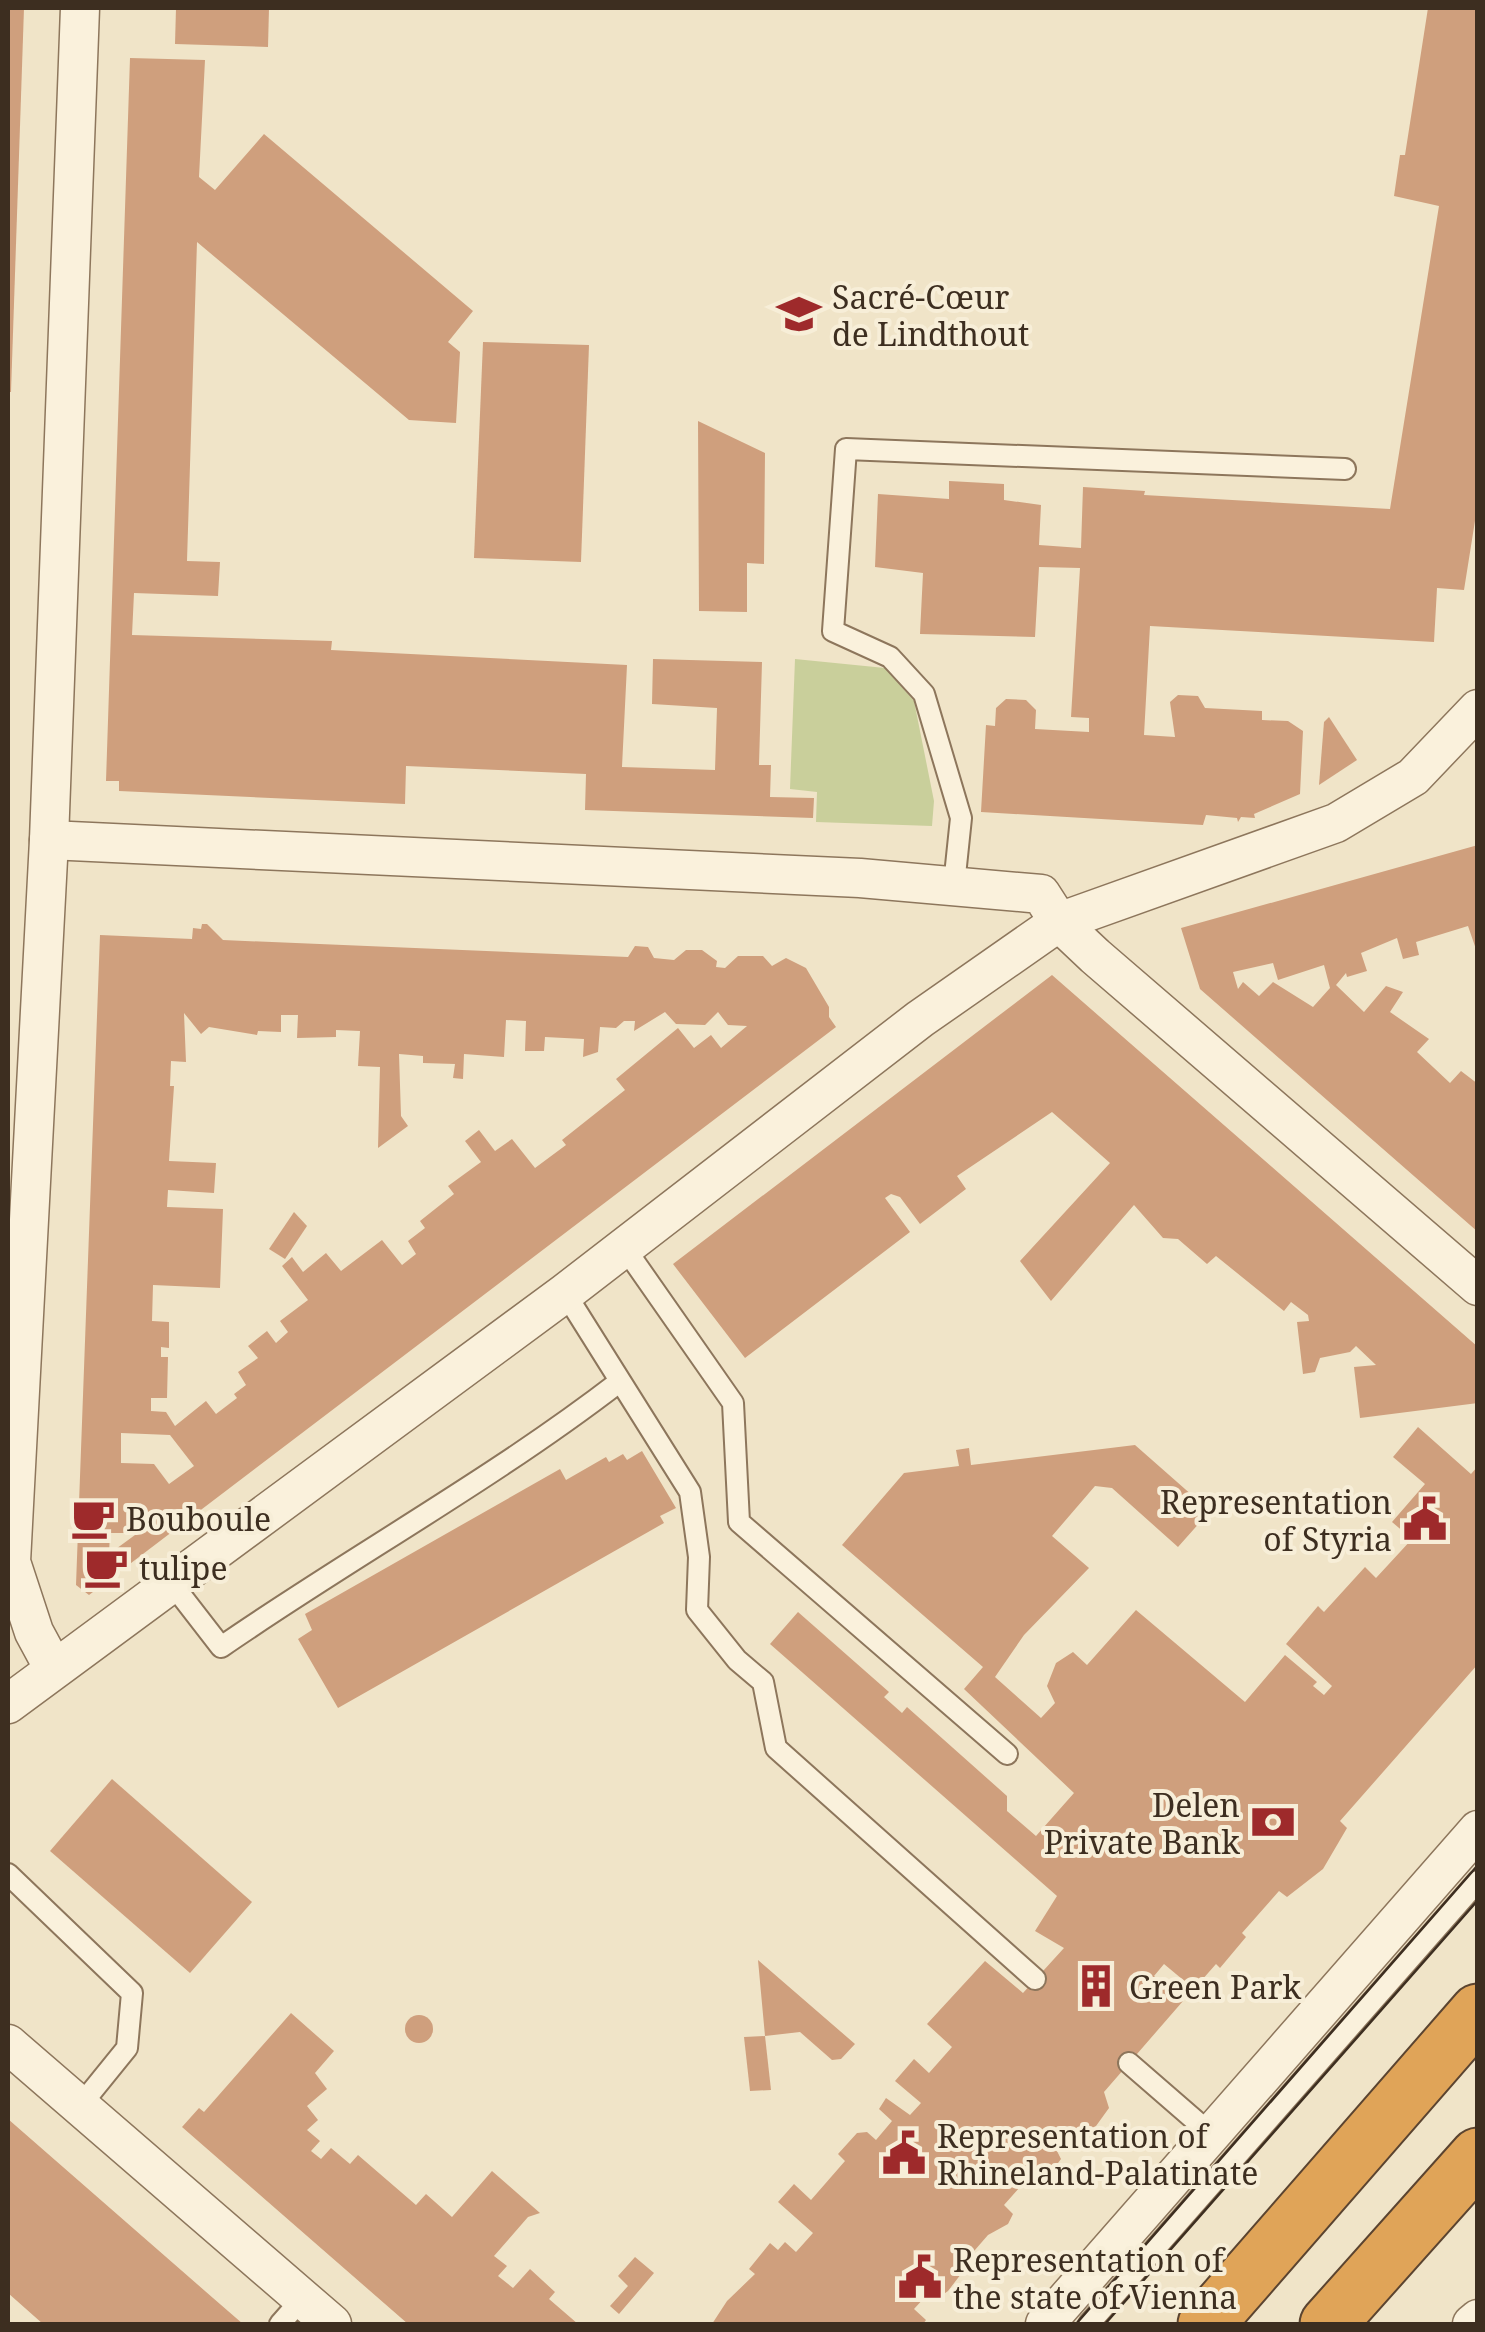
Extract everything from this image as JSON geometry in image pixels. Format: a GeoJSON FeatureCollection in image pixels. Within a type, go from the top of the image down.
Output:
{"type":"FeatureCollection","features":[{"type":"Feature","properties":{"kind":"highway"},"geometry":{"type":"LineString","coordinates":[[1206,2324],[1478,2012]]}},
{"type":"Feature","properties":{"kind":"highway"},"geometry":{"type":"LineString","coordinates":[[1328,2324],[1478,2156]]}},
{"type":"Feature","properties":{"kind":"street"},"geometry":{"type":"LineString","coordinates":[[54,1669],[34,1632],[11,1562],[18,1216],[49,840],[80,8]]}},
{"type":"Feature","properties":{"kind":"street"},"geometry":{"type":"LineString","coordinates":[[8,1704],[564,1293],[920,1019],[1059,922],[1336,823],[1413,776],[1478,709]]}},
{"type":"Feature","properties":{"kind":"street"},"geometry":{"type":"LineString","coordinates":[[49,840],[954,885],[1041,894],[1059,922],[1478,1286]]}},
{"type":"Feature","properties":{"kind":"street"},"geometry":{"type":"LineString","coordinates":[[1045,2324],[1478,1830]]}},
{"type":"Feature","properties":{"kind":"street"},"geometry":{"type":"LineString","coordinates":[[8,2044],[80,2106],[291,2312],[332,2324]]}},
{"type":"Feature","properties":{"kind":"street"},"geometry":{"type":"LineString","coordinates":[[1472,2324],[1478,2319]]}},
{"type":"Feature","properties":{"kind":"lane"},"geometry":{"type":"LineString","coordinates":[[954,885],[960,818],[924,694],[890,657],[834,631],[846,449],[1345,469]]}},
{"type":"Feature","properties":{"kind":"lane"},"geometry":{"type":"LineString","coordinates":[[624,1247],[733,1403],[739,1522],[1007,1754]]}},
{"type":"Feature","properties":{"kind":"lane"},"geometry":{"type":"LineString","coordinates":[[564,1293],[690,1492],[700,1556],[697,1610],[737,1660],[764,1682],[776,1748],[1035,1979]]}},
{"type":"Feature","properties":{"kind":"lane"},"geometry":{"type":"LineString","coordinates":[[173,1585],[221,1646],[346,1561],[543,1440],[619,1382]]}},
{"type":"Feature","properties":{"kind":"lane"},"geometry":{"type":"LineString","coordinates":[[8,1874],[132,1992],[127,2048],[80,2106]]}},
{"type":"Feature","properties":{"kind":"lane"},"geometry":{"type":"LineString","coordinates":[[1089,2324],[1478,1881]]}},
{"type":"Feature","properties":{"kind":"lane"},"geometry":{"type":"LineString","coordinates":[[1129,2062],[1212,2135]]}},
{"type":"Feature","properties":{"kind":"green space"},"geometry":{"type":"Polygon","coordinates":[[[795,659],[885,668],[914,701],[934,801],[932,826],[816,822],[817,792],[790,789],[795,659]]]}},
{"type":"Feature","properties":{"kind":"building"},"geometry":{"type":"Polygon","coordinates":[[[8,8],[24,8],[11,392],[8,392],[8,8]]]}},
{"type":"Feature","properties":{"kind":"building"},"geometry":{"type":"Polygon","coordinates":[[[176,8],[269,8],[268,47],[175,44],[176,8]]]}},
{"type":"Feature","properties":{"kind":"building"},"geometry":{"type":"Polygon","coordinates":[[[1428,8],[1478,8],[1478,502],[1464,590],[1437,588],[1434,642],[1150,626],[1144,735],[1175,737],[1170,702],[1178,695],[1198,696],[1205,708],[1262,711],[1262,720],[1288,721],[1303,731],[1300,794],[1254,814],[1255,818],[1241,817],[1238,822],[1237,818],[1206,815],[1203,825],[981,812],[986,725],[995,726],[996,708],[1006,699],[1026,700],[1036,710],[1035,729],[1089,732],[1089,718],[1071,717],[1080,568],[1039,567],[1035,637],[920,634],[923,573],[875,567],[878,494],[949,499],[949,481],[1004,484],[1004,500],[1041,505],[1039,545],[1081,548],[1083,487],[1145,491],[1144,495],[1390,509],[1439,206],[1394,196],[1400,155],[1405,155],[1428,8]]]}},
{"type":"Feature","properties":{"kind":"building"},"geometry":{"type":"Polygon","coordinates":[[[130,58],[205,60],[199,177],[215,190],[264,134],[473,311],[448,342],[460,352],[456,423],[409,420],[197,242],[187,561],[220,562],[218,596],[134,593],[132,635],[332,641],[331,650],[627,665],[622,767],[715,770],[717,708],[652,704],[653,659],[762,662],[759,765],[771,765],[770,797],[814,798],[813,818],[585,810],[586,774],[406,766],[405,804],[119,791],[119,781],[106,781],[130,58]]]}},
{"type":"Feature","properties":{"kind":"building"},"geometry":{"type":"Polygon","coordinates":[[[483,342],[589,345],[581,562],[474,558],[483,342]]]}},
{"type":"Feature","properties":{"kind":"building"},"geometry":{"type":"Polygon","coordinates":[[[698,421],[765,453],[764,564],[747,563],[747,612],[699,611],[698,421]]]}},
{"type":"Feature","properties":{"kind":"building"},"geometry":{"type":"Polygon","coordinates":[[[1329,717],[1357,760],[1319,785],[1324,722],[1329,717]]]}},
{"type":"Feature","properties":{"kind":"building"},"geometry":{"type":"Polygon","coordinates":[[[1478,845],[1478,955],[1468,926],[1416,942],[1419,955],[1403,959],[1397,938],[1361,953],[1367,971],[1347,977],[1346,973],[1336,985],[1364,1012],[1386,986],[1403,992],[1390,1012],[1429,1039],[1417,1052],[1450,1083],[1461,1071],[1478,1084],[1478,1232],[1200,989],[1181,928],[1478,845]],[[1273,963],[1233,972],[1238,989],[1243,982],[1259,996],[1273,982],[1313,1007],[1330,988],[1324,965],[1278,980],[1273,963]]]}},
{"type":"Feature","properties":{"kind":"building"},"geometry":{"type":"Polygon","coordinates":[[[202,924],[207,924],[223,940],[628,957],[635,946],[648,947],[654,958],[674,960],[686,950],[702,950],[717,961],[716,967],[725,968],[738,956],[763,956],[772,966],[786,958],[806,968],[836,1027],[89,1595],[76,1585],[100,935],[192,939],[193,928],[201,929],[202,924]],[[665,1012],[634,1031],[635,1021],[624,1021],[616,1028],[600,1027],[598,1052],[583,1057],[584,1039],[545,1037],[544,1051],[525,1051],[526,1021],[506,1020],[504,1057],[464,1054],[463,1079],[453,1078],[455,1064],[423,1063],[423,1056],[399,1054],[401,1116],[408,1126],[378,1148],[380,1067],[358,1066],[360,1031],[336,1030],[336,1037],[297,1038],[298,1015],[281,1015],[281,1032],[258,1031],[257,1035],[209,1027],[201,1034],[184,1013],[186,1062],[171,1061],[170,1086],[174,1086],[169,1161],[216,1163],[214,1193],[168,1190],[167,1207],[223,1209],[220,1288],[153,1285],[152,1321],[169,1322],[169,1348],[161,1347],[161,1357],[168,1357],[167,1398],[151,1398],[151,1411],[166,1412],[175,1426],[206,1401],[216,1414],[237,1398],[234,1394],[246,1385],[238,1372],[258,1358],[248,1346],[267,1331],[276,1343],[288,1332],[280,1321],[308,1300],[282,1266],[292,1257],[303,1272],[326,1253],[341,1271],[382,1240],[402,1265],[416,1254],[408,1241],[425,1228],[420,1221],[454,1194],[448,1186],[481,1162],[465,1141],[479,1130],[495,1151],[512,1139],[535,1168],[566,1145],[562,1140],[625,1090],[616,1079],[678,1028],[694,1048],[711,1035],[721,1048],[747,1026],[728,1025],[718,1012],[705,1025],[676,1024],[665,1012]],[[121,1433],[121,1463],[154,1464],[169,1484],[194,1466],[170,1435],[121,1433]],[[110,1533],[109,1554],[135,1535],[134,1533],[110,1533]]]}},
{"type":"Feature","properties":{"kind":"building"},"geometry":{"type":"Polygon","coordinates":[[[1052,975],[1478,1347],[1478,1403],[1360,1418],[1354,1367],[1376,1365],[1356,1346],[1350,1352],[1320,1358],[1315,1372],[1303,1374],[1297,1322],[1309,1321],[1308,1315],[1291,1302],[1284,1311],[1216,1256],[1207,1264],[1178,1239],[1163,1238],[1134,1205],[1051,1301],[1020,1261],[1110,1163],[1052,1112],[957,1176],[966,1189],[920,1224],[900,1197],[891,1194],[885,1198],[910,1232],[745,1358],[673,1264],[1052,975]]]}},
{"type":"Feature","properties":{"kind":"building"},"geometry":{"type":"Polygon","coordinates":[[[294,1212],[307,1226],[285,1259],[269,1249],[294,1212]]]}},
{"type":"Feature","properties":{"kind":"building"},"geometry":{"type":"Polygon","coordinates":[[[1418,1427],[1471,1474],[1478,1466],[1478,1664],[1340,1821],[1347,1828],[1323,1869],[1287,1897],[1279,1891],[1242,1933],[1246,1937],[1220,1968],[1216,1964],[1194,1989],[1164,1964],[1154,1976],[1183,2001],[1104,2092],[1109,2108],[1096,2126],[1078,2145],[1060,2142],[1055,2147],[1061,2159],[1052,2171],[1042,2173],[1036,2169],[1004,2205],[1013,2214],[1008,2224],[988,2235],[968,2258],[963,2253],[955,2264],[961,2274],[948,2291],[938,2298],[925,2297],[914,2309],[926,2320],[923,2324],[712,2324],[727,2301],[755,2274],[749,2269],[770,2243],[778,2250],[785,2242],[796,2252],[813,2233],[778,2202],[794,2184],[811,2200],[845,2161],[838,2154],[857,2133],[867,2132],[876,2140],[892,2121],[879,2109],[886,2098],[910,2115],[921,2103],[895,2081],[914,2059],[929,2073],[952,2047],[927,2024],[985,1961],[1023,1993],[1064,1948],[1035,1931],[1057,1896],[770,1644],[798,1612],[889,1692],[884,1697],[902,1713],[907,1707],[1007,1796],[1007,1811],[1036,1836],[1074,1793],[964,1689],[983,1667],[842,1545],[904,1473],[959,1466],[956,1450],[969,1448],[971,1465],[1135,1445],[1210,1511],[1178,1547],[1112,1488],[1095,1486],[1052,1536],[1089,1568],[1024,1635],[995,1677],[1041,1718],[1055,1703],[1047,1686],[1056,1663],[1073,1652],[1087,1665],[1136,1610],[1245,1702],[1285,1655],[1317,1682],[1313,1686],[1324,1695],[1332,1686],[1286,1644],[1318,1606],[1324,1612],[1365,1567],[1376,1578],[1412,1539],[1392,1522],[1425,1484],[1393,1457],[1418,1427]]]}},
{"type":"Feature","properties":{"kind":"building"},"geometry":{"type":"Polygon","coordinates":[[[642,1451],[676,1508],[660,1516],[664,1523],[338,1708],[298,1639],[312,1630],[305,1614],[560,1469],[566,1480],[606,1457],[609,1462],[623,1454],[627,1460],[642,1451]]]}},
{"type":"Feature","properties":{"kind":"building"},"geometry":{"type":"Polygon","coordinates":[[[112,1779],[252,1902],[190,1973],[50,1851],[112,1779]]]}},
{"type":"Feature","properties":{"kind":"building"},"geometry":{"type":"Polygon","coordinates":[[[758,1960],[855,2044],[841,2059],[832,2060],[800,2032],[765,2036],[758,1960]]]}},
{"type":"Feature","properties":{"kind":"building"},"geometry":{"type":"Polygon","coordinates":[[[291,2013],[334,2051],[315,2073],[327,2089],[307,2106],[318,2120],[307,2130],[320,2141],[311,2151],[321,2159],[331,2148],[350,2164],[358,2155],[416,2205],[426,2194],[452,2217],[492,2171],[540,2213],[528,2217],[494,2256],[507,2266],[498,2276],[513,2288],[530,2269],[555,2292],[549,2299],[578,2324],[408,2324],[182,2127],[199,2108],[204,2112],[291,2013]]]}},
{"type":"Feature","properties":{"kind":"building"},"geometry":{"type":"Polygon","coordinates":[[[419,2015],[429,2019],[433,2029],[429,2039],[419,2043],[409,2039],[405,2029],[409,2019],[419,2015]]]}},
{"type":"Feature","properties":{"kind":"building"},"geometry":{"type":"Polygon","coordinates":[[[765,2036],[771,2090],[750,2091],[744,2037],[765,2036]]]}},
{"type":"Feature","properties":{"kind":"building"},"geometry":{"type":"Polygon","coordinates":[[[8,2119],[243,2324],[43,2324],[8,2293],[8,2119]]]}},
{"type":"Feature","properties":{"kind":"building"},"geometry":{"type":"Polygon","coordinates":[[[635,2257],[654,2273],[619,2314],[610,2306],[628,2286],[618,2276],[635,2257]]]}},
{"type":"Feature","properties":{"kind":"tram line"},"geometry":{"type":"LineString","coordinates":[[1076,2324],[1478,1865]]}},
{"type":"Feature","properties":{"kind":"tram line"},"geometry":{"type":"LineString","coordinates":[[1105,2324],[1478,1900]]}},
{"type":"Feature","properties":{"kind":"place","name":"Sacré-Cœur de Lindthout"},"geometry":{"type":"Point","coordinates":[799,314]}},
{"type":"Feature","properties":{"kind":"place","name":"Bouboule"},"geometry":{"type":"Point","coordinates":[93,1518]}},
{"type":"Feature","properties":{"kind":"place","name":"Representation of Styria"},"geometry":{"type":"Point","coordinates":[1425,1519]}},
{"type":"Feature","properties":{"kind":"place","name":"tulipe"},"geometry":{"type":"Point","coordinates":[106,1567]}},
{"type":"Feature","properties":{"kind":"place","name":"Delen Private Bank"},"geometry":{"type":"Point","coordinates":[1273,1822]}},
{"type":"Feature","properties":{"kind":"place","name":"Green Park"},"geometry":{"type":"Point","coordinates":[1096,1986]}},
{"type":"Feature","properties":{"kind":"place","name":"Representation of Rhineland-Palatinate"},"geometry":{"type":"Point","coordinates":[904,2153]}},
{"type":"Feature","properties":{"kind":"place","name":"Representation of the state of Vienna"},"geometry":{"type":"Point","coordinates":[920,2277]}}]}
